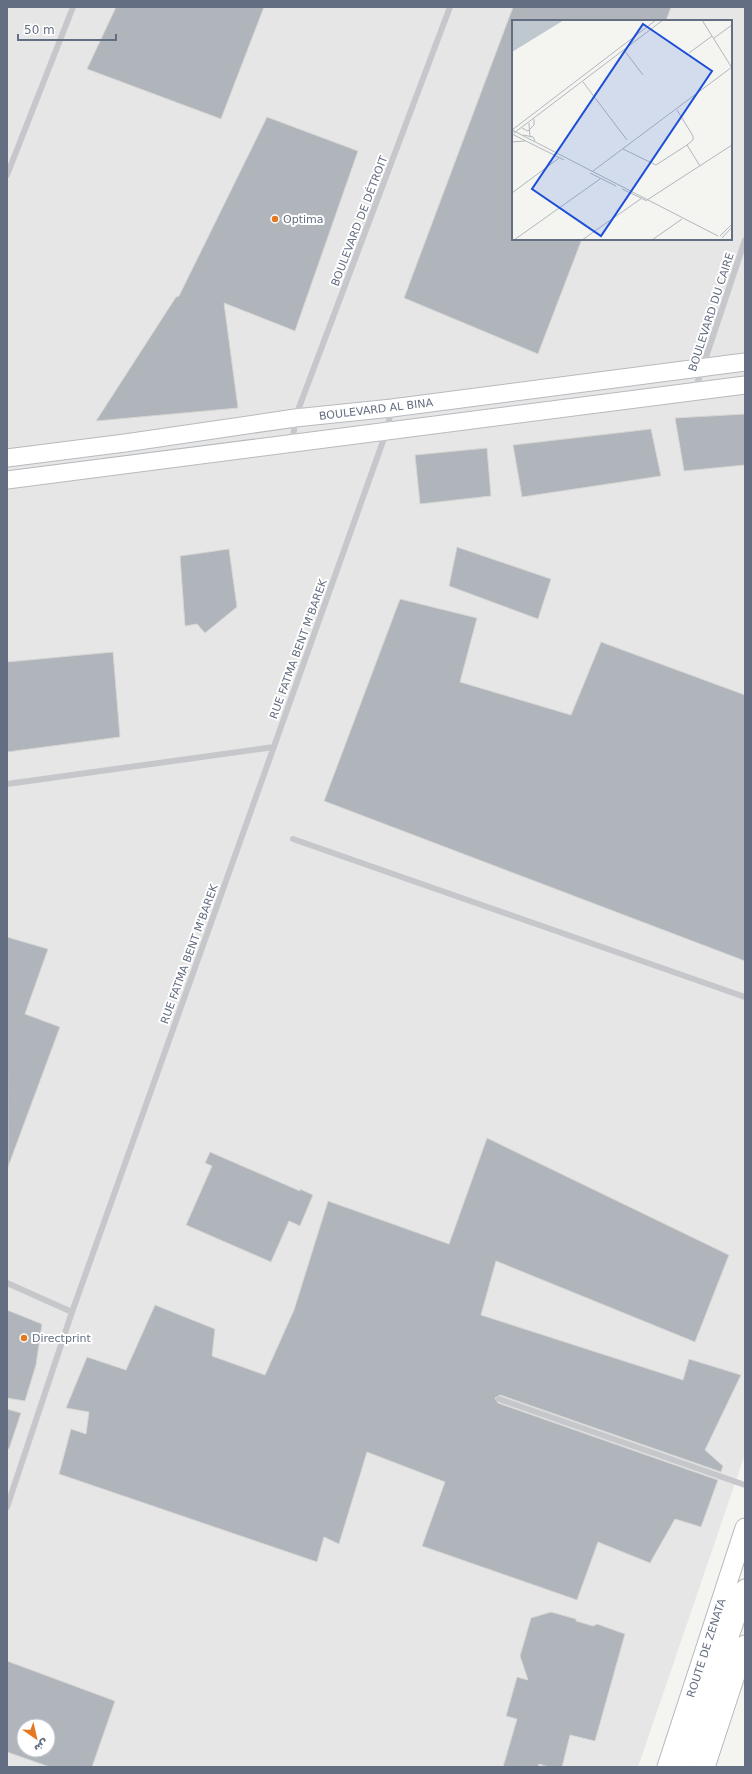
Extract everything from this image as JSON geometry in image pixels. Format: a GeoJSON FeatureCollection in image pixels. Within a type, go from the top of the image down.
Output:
{"type":"FeatureCollection","features":[{"type":"Feature","properties":{"kind":"main road","name":"BOULEVARD AL BINA"},"geometry":{"type":"LineString","coordinates":[[7,458],[125,443],[295,418],[392,408],[745,362]]}},
{"type":"Feature","properties":{"kind":"main road","name":"BOULEVARD AL BINA"},"geometry":{"type":"LineString","coordinates":[[7,480],[695,390],[745,385]]}},
{"type":"Feature","properties":{"kind":"main road","name":"ROUTE DE ZENATA"},"geometry":{"type":"LineString","coordinates":[[667,1767],[745,1528]]}},
{"type":"Feature","properties":{"kind":"main road","name":"ROUTE DE ZENATA"},"geometry":{"type":"LineString","coordinates":[[675,1767],[745,1555]]}},
{"type":"Feature","properties":{"kind":"main road","name":"ROUTE DE ZENATA"},"geometry":{"type":"LineString","coordinates":[[685,1767],[745,1589]]}},
{"type":"Feature","properties":{"kind":"main road"},"geometry":{"type":"LineString","coordinates":[[705,1767],[745,1645]]}},
{"type":"Feature","properties":{"kind":"lane"},"geometry":{"type":"LineString","coordinates":[[7,175],[73,7]]}},
{"type":"Feature","properties":{"kind":"lane","name":"BOULEVARD DE DÉTROIT"},"geometry":{"type":"LineString","coordinates":[[293,443],[295,418],[450,7]]}},
{"type":"Feature","properties":{"kind":"lane","name":"BOULEVARD DU CAIRE"},"geometry":{"type":"LineString","coordinates":[[695,390],[745,240]]}},
{"type":"Feature","properties":{"kind":"lane","name":"RUE FATMA BENT M'BAREK"},"geometry":{"type":"LineString","coordinates":[[7,1507],[72,1312],[387,430],[392,408]]}},
{"type":"Feature","properties":{"kind":"lane"},"geometry":{"type":"LineString","coordinates":[[7,784],[274,747]]}},
{"type":"Feature","properties":{"kind":"lane"},"geometry":{"type":"LineString","coordinates":[[293,838],[745,997]]}},
{"type":"Feature","properties":{"kind":"lane"},"geometry":{"type":"LineString","coordinates":[[7,1283],[72,1312]]}},
{"type":"Feature","properties":{"kind":"lane"},"geometry":{"type":"LineString","coordinates":[[499,1399],[745,1485]]}},
{"type":"Feature","properties":{"kind":"shaded area"},"geometry":{"type":"Polygon","coordinates":[[[7,7],[745,7],[745,1454],[638,1767],[7,1767],[7,7]]]}},
{"type":"Feature","properties":{"kind":"building"},"geometry":{"type":"Polygon","coordinates":[[[116,7],[264,7],[221,119],[87,69],[116,7]]]}},
{"type":"Feature","properties":{"kind":"building"},"geometry":{"type":"Polygon","coordinates":[[[513,7],[671,7],[666,20],[512,20],[512,240],[582,240],[538,354],[404,298],[513,7]]]}},
{"type":"Feature","properties":{"kind":"building","name":"Optima"},"geometry":{"type":"Polygon","coordinates":[[[267,117],[358,151],[295,331],[224,303],[238,408],[96,421],[176,297],[179,296],[267,117]]]}},
{"type":"Feature","properties":{"kind":"building"},"geometry":{"type":"Polygon","coordinates":[[[745,414],[745,465],[684,471],[675,418],[745,414]]]}},
{"type":"Feature","properties":{"kind":"building"},"geometry":{"type":"Polygon","coordinates":[[[651,429],[661,476],[522,497],[513,445],[651,429]]]}},
{"type":"Feature","properties":{"kind":"building"},"geometry":{"type":"Polygon","coordinates":[[[487,448],[491,496],[420,504],[415,455],[487,448]]]}},
{"type":"Feature","properties":{"kind":"building"},"geometry":{"type":"Polygon","coordinates":[[[457,547],[551,579],[538,619],[449,586],[457,547]]]}},
{"type":"Feature","properties":{"kind":"building"},"geometry":{"type":"Polygon","coordinates":[[[229,549],[237,607],[205,633],[197,624],[185,626],[180,556],[229,549]]]}},
{"type":"Feature","properties":{"kind":"building"},"geometry":{"type":"Polygon","coordinates":[[[400,599],[477,618],[460,682],[571,715],[601,642],[745,695],[745,961],[324,801],[400,599]]]}},
{"type":"Feature","properties":{"kind":"building"},"geometry":{"type":"Polygon","coordinates":[[[113,652],[120,737],[7,752],[7,662],[113,652]]]}},
{"type":"Feature","properties":{"kind":"building"},"geometry":{"type":"Polygon","coordinates":[[[7,937],[48,949],[25,1014],[60,1027],[8,1167],[7,937]]]}},
{"type":"Feature","properties":{"kind":"building"},"geometry":{"type":"Polygon","coordinates":[[[487,1138],[729,1255],[695,1342],[496,1261],[481,1315],[683,1380],[689,1359],[741,1375],[705,1450],[723,1466],[721,1472],[500,1395],[495,1398],[498,1403],[718,1480],[701,1527],[675,1519],[650,1563],[598,1542],[577,1600],[422,1546],[445,1482],[367,1452],[339,1544],[324,1537],[317,1562],[59,1474],[71,1429],[86,1434],[89,1412],[66,1408],[87,1357],[126,1370],[155,1305],[215,1329],[212,1356],[265,1375],[294,1310],[328,1201],[449,1244],[487,1138]]]}},
{"type":"Feature","properties":{"kind":"building"},"geometry":{"type":"Polygon","coordinates":[[[210,1152],[300,1191],[300,1189],[313,1195],[300,1226],[289,1221],[271,1262],[186,1225],[212,1166],[205,1163],[210,1152]]]}},
{"type":"Feature","properties":{"kind":"building"},"geometry":{"type":"Polygon","coordinates":[[[7,1310],[42,1324],[36,1365],[25,1401],[7,1398],[7,1310]]]}},
{"type":"Feature","properties":{"kind":"building"},"geometry":{"type":"Polygon","coordinates":[[[7,1409],[21,1413],[9,1449],[7,1449],[7,1409]]]}},
{"type":"Feature","properties":{"kind":"building"},"geometry":{"type":"Polygon","coordinates":[[[551,1612],[576,1619],[576,1621],[593,1626],[597,1624],[625,1634],[595,1741],[570,1735],[562,1767],[549,1767],[539,1764],[538,1767],[503,1767],[517,1719],[506,1716],[517,1677],[528,1680],[520,1656],[531,1618],[551,1612]]]}},
{"type":"Feature","properties":{"kind":"building"},"geometry":{"type":"Polygon","coordinates":[[[7,1661],[115,1701],[92,1767],[50,1767],[24,1758],[56,1758],[56,1718],[16,1718],[16,1755],[7,1752],[7,1661]]]}},
{"type":"Feature","properties":{"kind":"place","name":"Optima"},"geometry":{"type":"Point","coordinates":[275,219]}},
{"type":"Feature","properties":{"kind":"place","name":"Directprint"},"geometry":{"type":"Point","coordinates":[24,1338]}}]}
